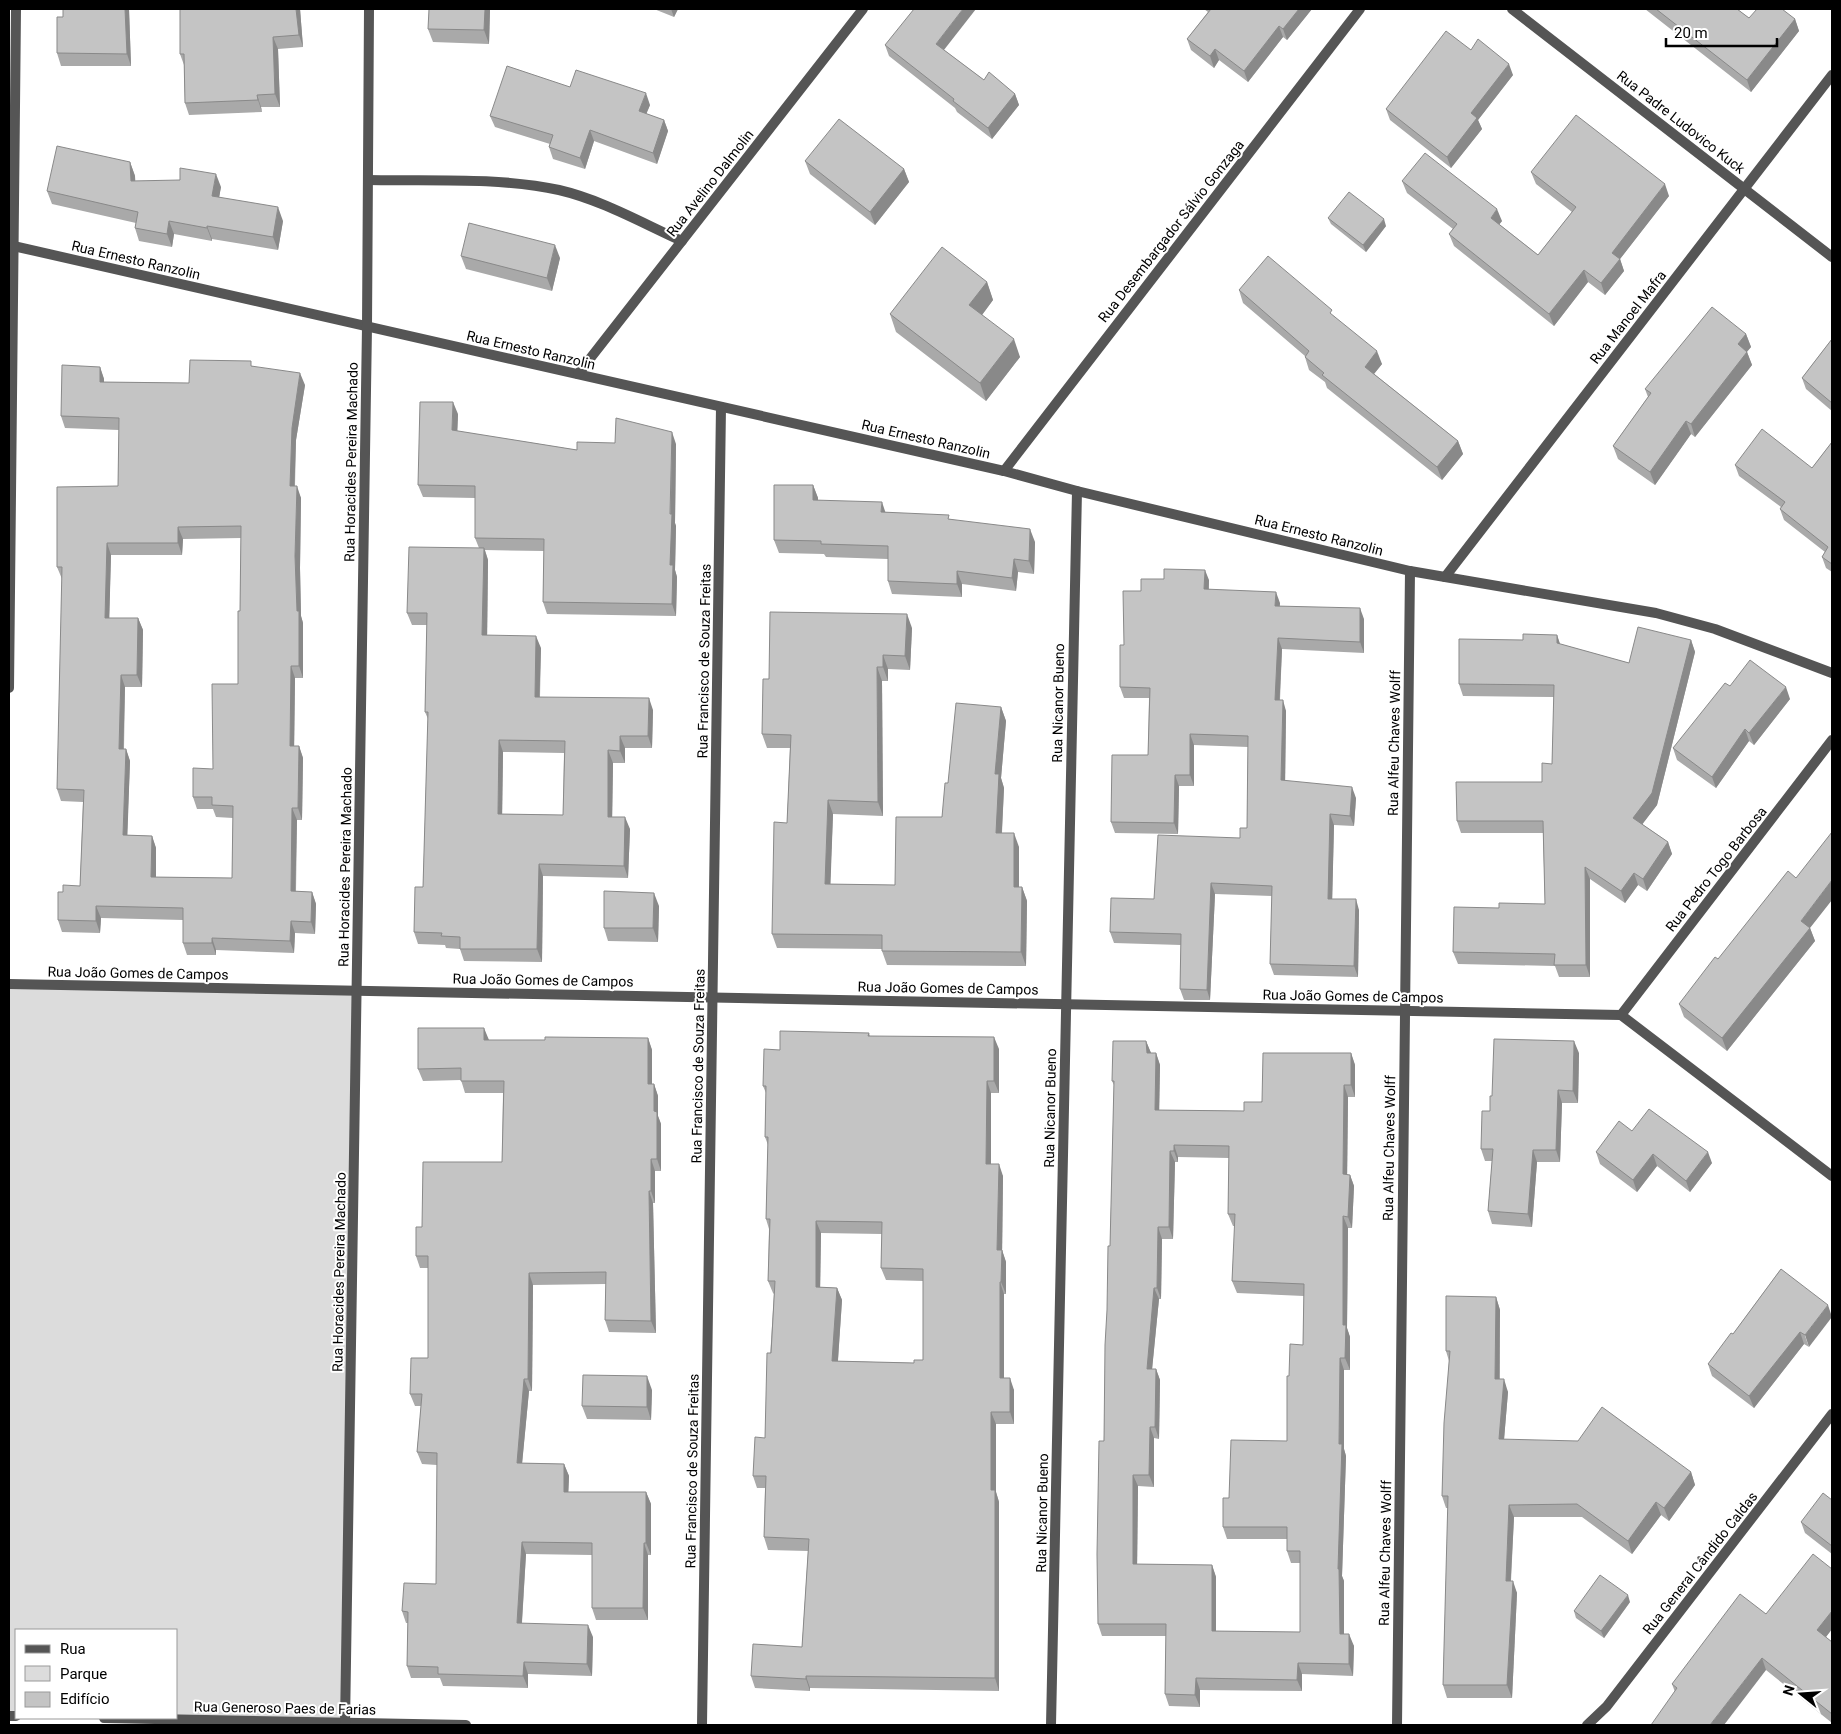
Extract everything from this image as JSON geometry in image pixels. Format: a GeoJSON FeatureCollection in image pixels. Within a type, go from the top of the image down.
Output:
{"type":"FeatureCollection","features":[{"type":"Feature","properties":{"kind":"street"},"geometry":{"type":"LineString","coordinates":[[9,688],[11,246],[16,9]]}},
{"type":"Feature","properties":{"kind":"street","name":"Rua Horacides Pereira Machado"},"geometry":{"type":"LineString","coordinates":[[345,1724],[367,326],[369,9]]}},
{"type":"Feature","properties":{"kind":"street","name":"Rua Avelino Dalmolin"},"geometry":{"type":"LineString","coordinates":[[578,374],[862,9]]}},
{"type":"Feature","properties":{"kind":"street","name":"Rua Desembargador Sálvio Gonzaga"},"geometry":{"type":"LineString","coordinates":[[1004,471],[1360,9]]}},
{"type":"Feature","properties":{"kind":"street","name":"Rua Padre Ludovico Kuck"},"geometry":{"type":"LineString","coordinates":[[1512,9],[1832,257]]}},
{"type":"Feature","properties":{"kind":"street","name":"Rua Manoel Mafra"},"geometry":{"type":"LineString","coordinates":[[1445,577],[1832,75]]}},
{"type":"Feature","properties":{"kind":"street"},"geometry":{"type":"LineString","coordinates":[[368,180],[505,182],[558,190],[593,201],[682,241]]}},
{"type":"Feature","properties":{"kind":"street","name":"Rua Ernesto Ranzolin"},"geometry":{"type":"LineString","coordinates":[[11,246],[1004,471],[1077,491],[1410,571],[1656,613],[1716,629],[1832,673]]}},
{"type":"Feature","properties":{"kind":"street","name":"Rua Francisco de Souza Freitas"},"geometry":{"type":"LineString","coordinates":[[702,1725],[722,407]]}},
{"type":"Feature","properties":{"kind":"street","name":"Rua Nicanor Bueno"},"geometry":{"type":"LineString","coordinates":[[1051,1725],[1077,491]]}},
{"type":"Feature","properties":{"kind":"street","name":"Rua Alfeu Chaves Wolff"},"geometry":{"type":"LineString","coordinates":[[1396,1725],[1410,571]]}},
{"type":"Feature","properties":{"kind":"street","name":"Rua Pedro Togo Barbosa"},"geometry":{"type":"LineString","coordinates":[[1621,1015],[1832,740]]}},
{"type":"Feature","properties":{"kind":"street","name":"Rua João Gomes de Campos"},"geometry":{"type":"LineString","coordinates":[[9,984],[1621,1015]]}},
{"type":"Feature","properties":{"kind":"street"},"geometry":{"type":"LineString","coordinates":[[1621,1015],[1832,1176]]}},
{"type":"Feature","properties":{"kind":"street","name":"Rua General Cândido Caldas"},"geometry":{"type":"LineString","coordinates":[[1587,1725],[1607,1706],[1832,1414]]}},
{"type":"Feature","properties":{"kind":"street","name":"Rua Generoso Paes de Farias"},"geometry":{"type":"LineString","coordinates":[[144,1719],[466,1725]]}},
{"type":"Feature","properties":{"kind":"green space"},"geometry":{"type":"Polygon","coordinates":[[[9,984],[357,991],[345,1723],[178,1718],[178,1629],[15,1629],[15,1716],[9,1716],[9,984]]]}},
{"type":"Feature","properties":{"kind":"building"},"geometry":{"type":"Polygon","coordinates":[[[63,9],[125,9],[127,54],[57,53],[57,17],[63,17],[63,9]]]}},
{"type":"Feature","properties":{"kind":"building"},"geometry":{"type":"Polygon","coordinates":[[[180,9],[296,9],[299,35],[273,37],[275,94],[257,95],[258,100],[185,103],[184,54],[180,54],[180,9]]]}},
{"type":"Feature","properties":{"kind":"building"},"geometry":{"type":"Polygon","coordinates":[[[429,9],[485,9],[484,30],[428,29],[429,9]]]}},
{"type":"Feature","properties":{"kind":"building"},"geometry":{"type":"Polygon","coordinates":[[[914,9],[963,9],[936,44],[984,80],[989,72],[1015,94],[988,128],[885,45],[914,9]]]}},
{"type":"Feature","properties":{"kind":"building"},"geometry":{"type":"Polygon","coordinates":[[[1211,9],[1299,9],[1283,29],[1279,26],[1244,71],[1215,49],[1210,56],[1187,39],[1211,9]]]}},
{"type":"Feature","properties":{"kind":"building"},"geometry":{"type":"Polygon","coordinates":[[[1656,9],[1737,9],[1749,18],[1757,9],[1782,9],[1795,19],[1747,80],[1656,9]]]}},
{"type":"Feature","properties":{"kind":"building"},"geometry":{"type":"Polygon","coordinates":[[[1446,31],[1471,50],[1478,39],[1509,64],[1471,113],[1477,118],[1447,157],[1386,109],[1446,31]]]}},
{"type":"Feature","properties":{"kind":"building"},"geometry":{"type":"Polygon","coordinates":[[[507,66],[570,87],[576,70],[646,93],[639,111],[664,120],[653,153],[590,130],[580,158],[549,147],[553,135],[490,116],[507,66]]]}},
{"type":"Feature","properties":{"kind":"building"},"geometry":{"type":"Polygon","coordinates":[[[1576,115],[1665,184],[1612,253],[1620,259],[1601,283],[1584,270],[1549,314],[1449,234],[1457,224],[1402,181],[1425,153],[1497,209],[1491,218],[1538,255],[1576,207],[1531,172],[1576,115]]]}},
{"type":"Feature","properties":{"kind":"building"},"geometry":{"type":"Polygon","coordinates":[[[839,119],[904,169],[870,212],[805,161],[839,119]]]}},
{"type":"Feature","properties":{"kind":"building"},"geometry":{"type":"Polygon","coordinates":[[[57,146],[130,162],[131,181],[180,180],[180,168],[216,174],[212,196],[278,207],[273,237],[169,221],[167,234],[135,228],[138,212],[47,191],[57,146]]]}},
{"type":"Feature","properties":{"kind":"building"},"geometry":{"type":"Polygon","coordinates":[[[1349,192],[1384,219],[1363,245],[1328,218],[1349,192]]]}},
{"type":"Feature","properties":{"kind":"building"},"geometry":{"type":"Polygon","coordinates":[[[469,223],[555,245],[547,278],[461,256],[469,223]]]}},
{"type":"Feature","properties":{"kind":"building"},"geometry":{"type":"Polygon","coordinates":[[[942,247],[987,282],[969,305],[1014,339],[980,383],[890,314],[942,247]]]}},
{"type":"Feature","properties":{"kind":"building"},"geometry":{"type":"Polygon","coordinates":[[[1268,256],[1332,310],[1330,313],[1377,351],[1365,367],[1458,441],[1437,467],[1322,375],[1324,373],[1305,357],[1309,351],[1239,290],[1268,256]]]}},
{"type":"Feature","properties":{"kind":"building"},"geometry":{"type":"Polygon","coordinates":[[[1712,307],[1746,334],[1738,344],[1747,352],[1691,424],[1686,421],[1650,472],[1613,446],[1651,393],[1645,389],[1712,307]]]}},
{"type":"Feature","properties":{"kind":"building"},"geometry":{"type":"Polygon","coordinates":[[[1832,339],[1832,403],[1802,378],[1832,339]]]}},
{"type":"Feature","properties":{"kind":"building"},"geometry":{"type":"Polygon","coordinates":[[[190,360],[251,361],[251,366],[300,373],[292,428],[290,486],[297,486],[295,556],[297,611],[299,611],[299,666],[291,666],[290,746],[299,746],[298,808],[292,808],[291,891],[312,892],[311,922],[291,921],[290,941],[212,938],[212,943],[183,943],[183,908],[96,906],[96,921],[58,920],[58,892],[63,892],[63,885],[80,886],[84,790],[57,789],[62,567],[57,567],[57,487],[118,486],[119,418],[61,416],[62,365],[100,367],[100,382],[189,383],[190,360]],[[241,526],[178,527],[178,543],[107,543],[105,618],[138,618],[137,675],[121,675],[119,749],[126,749],[123,835],[152,836],[151,877],[232,878],[233,806],[212,805],[212,797],[193,797],[193,768],[213,769],[212,684],[238,684],[238,611],[240,611],[241,526]]]}},
{"type":"Feature","properties":{"kind":"building"},"geometry":{"type":"Polygon","coordinates":[[[420,402],[453,402],[452,430],[577,450],[577,442],[615,443],[616,418],[672,432],[670,565],[673,565],[672,604],[543,602],[544,539],[475,538],[475,486],[418,485],[420,402]]]}},
{"type":"Feature","properties":{"kind":"building"},"geometry":{"type":"Polygon","coordinates":[[[1762,429],[1812,468],[1832,442],[1832,564],[1822,557],[1828,547],[1780,509],[1785,502],[1735,465],[1762,429]]]}},
{"type":"Feature","properties":{"kind":"building"},"geometry":{"type":"Polygon","coordinates":[[[774,485],[813,485],[813,500],[882,502],[881,512],[949,515],[948,519],[1030,529],[1029,561],[1014,559],[1012,578],[957,571],[957,584],[888,581],[888,546],[821,544],[821,541],[774,540],[774,485]]]}},
{"type":"Feature","properties":{"kind":"building"},"geometry":{"type":"Polygon","coordinates":[[[409,547],[484,548],[482,635],[536,636],[535,697],[649,698],[648,736],[620,736],[620,751],[608,750],[608,817],[625,817],[624,866],[539,864],[537,949],[460,949],[460,937],[441,936],[442,933],[414,932],[415,887],[423,887],[428,712],[425,712],[427,613],[407,613],[409,547]],[[499,740],[498,814],[563,815],[565,741],[499,740]]]}},
{"type":"Feature","properties":{"kind":"building"},"geometry":{"type":"Polygon","coordinates":[[[1164,569],[1205,570],[1204,589],[1276,592],[1275,606],[1360,608],[1360,642],[1278,638],[1275,700],[1283,700],[1281,780],[1352,787],[1350,816],[1330,814],[1328,899],[1356,899],[1354,966],[1270,964],[1272,886],[1211,883],[1207,990],[1180,989],[1181,934],[1110,932],[1111,898],[1154,899],[1158,835],[1240,838],[1240,828],[1247,828],[1248,736],[1190,734],[1190,775],[1175,775],[1174,823],[1111,822],[1112,755],[1148,755],[1150,688],[1120,687],[1120,645],[1124,645],[1123,591],[1141,591],[1141,579],[1164,579],[1164,569]]]}},
{"type":"Feature","properties":{"kind":"building"},"geometry":{"type":"Polygon","coordinates":[[[770,612],[907,614],[905,656],[883,655],[883,667],[877,667],[878,802],[828,800],[825,884],[895,885],[896,817],[942,817],[945,783],[948,783],[956,703],[1001,707],[995,774],[999,774],[996,833],[1014,833],[1014,887],[1022,887],[1021,952],[882,951],[882,935],[772,934],[774,822],[787,823],[791,735],[762,734],[763,679],[769,679],[770,612]]]}},
{"type":"Feature","properties":{"kind":"building"},"geometry":{"type":"Polygon","coordinates":[[[1638,627],[1691,640],[1652,793],[1633,818],[1668,842],[1643,879],[1634,873],[1621,891],[1585,867],[1586,965],[1554,965],[1555,954],[1453,952],[1454,907],[1499,908],[1499,903],[1545,904],[1543,821],[1457,821],[1456,782],[1542,782],[1542,763],[1552,764],[1554,685],[1459,684],[1459,639],[1523,640],[1523,634],[1557,635],[1557,643],[1629,663],[1638,627]]]}},
{"type":"Feature","properties":{"kind":"building"},"geometry":{"type":"Polygon","coordinates":[[[1750,660],[1786,687],[1749,733],[1745,729],[1712,777],[1673,748],[1725,683],[1730,686],[1750,660]]]}},
{"type":"Feature","properties":{"kind":"building"},"geometry":{"type":"Polygon","coordinates":[[[1832,832],[1832,880],[1801,921],[1810,928],[1722,1038],[1679,1004],[1715,957],[1718,959],[1788,871],[1796,878],[1832,832]]]}},
{"type":"Feature","properties":{"kind":"building"},"geometry":{"type":"Polygon","coordinates":[[[604,891],[654,893],[653,928],[604,928],[604,891]]]}},
{"type":"Feature","properties":{"kind":"building"},"geometry":{"type":"Polygon","coordinates":[[[418,1028],[484,1028],[484,1040],[545,1040],[545,1037],[648,1038],[648,1084],[654,1084],[654,1111],[657,1112],[657,1159],[651,1159],[651,1191],[649,1191],[651,1321],[605,1320],[606,1272],[529,1273],[528,1379],[524,1379],[517,1463],[564,1464],[564,1492],[646,1492],[643,1608],[592,1608],[592,1543],[522,1542],[517,1623],[588,1625],[587,1664],[524,1662],[523,1676],[438,1674],[438,1667],[407,1666],[408,1612],[402,1611],[404,1583],[436,1584],[437,1453],[417,1452],[422,1394],[410,1394],[411,1358],[428,1358],[428,1256],[416,1256],[416,1227],[422,1227],[423,1162],[502,1162],[504,1081],[461,1081],[461,1068],[418,1069],[418,1028]]]}},
{"type":"Feature","properties":{"kind":"building"},"geometry":{"type":"Polygon","coordinates":[[[780,1031],[869,1033],[868,1036],[994,1037],[994,1081],[987,1081],[986,1164],[999,1164],[997,1250],[1002,1250],[1000,1378],[1010,1378],[1010,1412],[991,1412],[991,1490],[995,1490],[995,1678],[806,1676],[806,1679],[751,1676],[753,1644],[802,1647],[809,1539],[764,1537],[766,1476],[753,1476],[755,1437],[765,1438],[767,1353],[771,1353],[775,1281],[768,1281],[770,1219],[766,1219],[768,1137],[765,1137],[766,1086],[763,1086],[764,1049],[780,1050],[780,1031]],[[816,1221],[816,1287],[837,1288],[832,1361],[914,1363],[914,1360],[923,1360],[923,1269],[881,1268],[882,1222],[816,1221]]]}},
{"type":"Feature","properties":{"kind":"building"},"geometry":{"type":"Polygon","coordinates":[[[1494,1039],[1574,1041],[1573,1091],[1558,1090],[1556,1150],[1533,1150],[1528,1214],[1488,1211],[1493,1149],[1481,1149],[1482,1111],[1490,1111],[1494,1039]]]}},
{"type":"Feature","properties":{"kind":"building"},"geometry":{"type":"Polygon","coordinates":[[[1113,1041],[1146,1041],[1147,1053],[1156,1053],[1155,1110],[1244,1111],[1244,1102],[1262,1102],[1263,1053],[1351,1053],[1351,1085],[1344,1085],[1343,1174],[1350,1175],[1348,1217],[1343,1216],[1343,1325],[1346,1325],[1345,1358],[1340,1358],[1339,1444],[1342,1444],[1338,1569],[1340,1634],[1349,1634],[1349,1664],[1298,1663],[1297,1680],[1196,1678],[1195,1695],[1165,1694],[1166,1624],[1098,1624],[1099,1441],[1104,1441],[1105,1345],[1108,1246],[1110,1246],[1114,1081],[1112,1081],[1113,1041]],[[1174,1145],[1174,1151],[1170,1151],[1169,1227],[1158,1227],[1157,1288],[1154,1288],[1147,1369],[1156,1369],[1155,1427],[1150,1427],[1149,1475],[1133,1475],[1133,1564],[1212,1565],[1212,1631],[1300,1632],[1300,1551],[1287,1551],[1287,1527],[1223,1527],[1223,1498],[1229,1498],[1231,1440],[1287,1441],[1287,1376],[1289,1376],[1290,1344],[1303,1345],[1304,1284],[1232,1281],[1235,1214],[1228,1214],[1229,1146],[1174,1145]]]}},
{"type":"Feature","properties":{"kind":"building"},"geometry":{"type":"Polygon","coordinates":[[[1649,1109],[1708,1152],[1686,1181],[1653,1154],[1633,1180],[1596,1152],[1619,1121],[1632,1131],[1649,1109]]]}},
{"type":"Feature","properties":{"kind":"building"},"geometry":{"type":"Polygon","coordinates":[[[1781,1269],[1828,1305],[1805,1335],[1800,1332],[1749,1396],[1708,1364],[1731,1333],[1733,1334],[1781,1269]]]}},
{"type":"Feature","properties":{"kind":"building"},"geometry":{"type":"Polygon","coordinates":[[[1446,1296],[1496,1297],[1495,1379],[1504,1379],[1499,1439],[1578,1441],[1602,1407],[1691,1472],[1664,1508],[1656,1502],[1628,1541],[1577,1504],[1509,1505],[1506,1581],[1513,1581],[1507,1685],[1443,1685],[1448,1496],[1442,1496],[1444,1423],[1450,1351],[1446,1351],[1446,1296]]]}},
{"type":"Feature","properties":{"kind":"building"},"geometry":{"type":"Polygon","coordinates":[[[583,1375],[647,1376],[647,1407],[582,1406],[583,1375]]]}},
{"type":"Feature","properties":{"kind":"building"},"geometry":{"type":"Polygon","coordinates":[[[1823,1493],[1832,1500],[1832,1546],[1801,1522],[1823,1493]]]}},
{"type":"Feature","properties":{"kind":"building"},"geometry":{"type":"Polygon","coordinates":[[[1813,1554],[1832,1569],[1832,1611],[1817,1630],[1832,1642],[1832,1714],[1762,1658],[1710,1725],[1651,1725],[1677,1688],[1672,1684],[1740,1594],[1766,1614],[1813,1554]]]}},
{"type":"Feature","properties":{"kind":"building"},"geometry":{"type":"Polygon","coordinates":[[[1600,1575],[1628,1595],[1601,1631],[1574,1611],[1600,1575]]]}}]}
